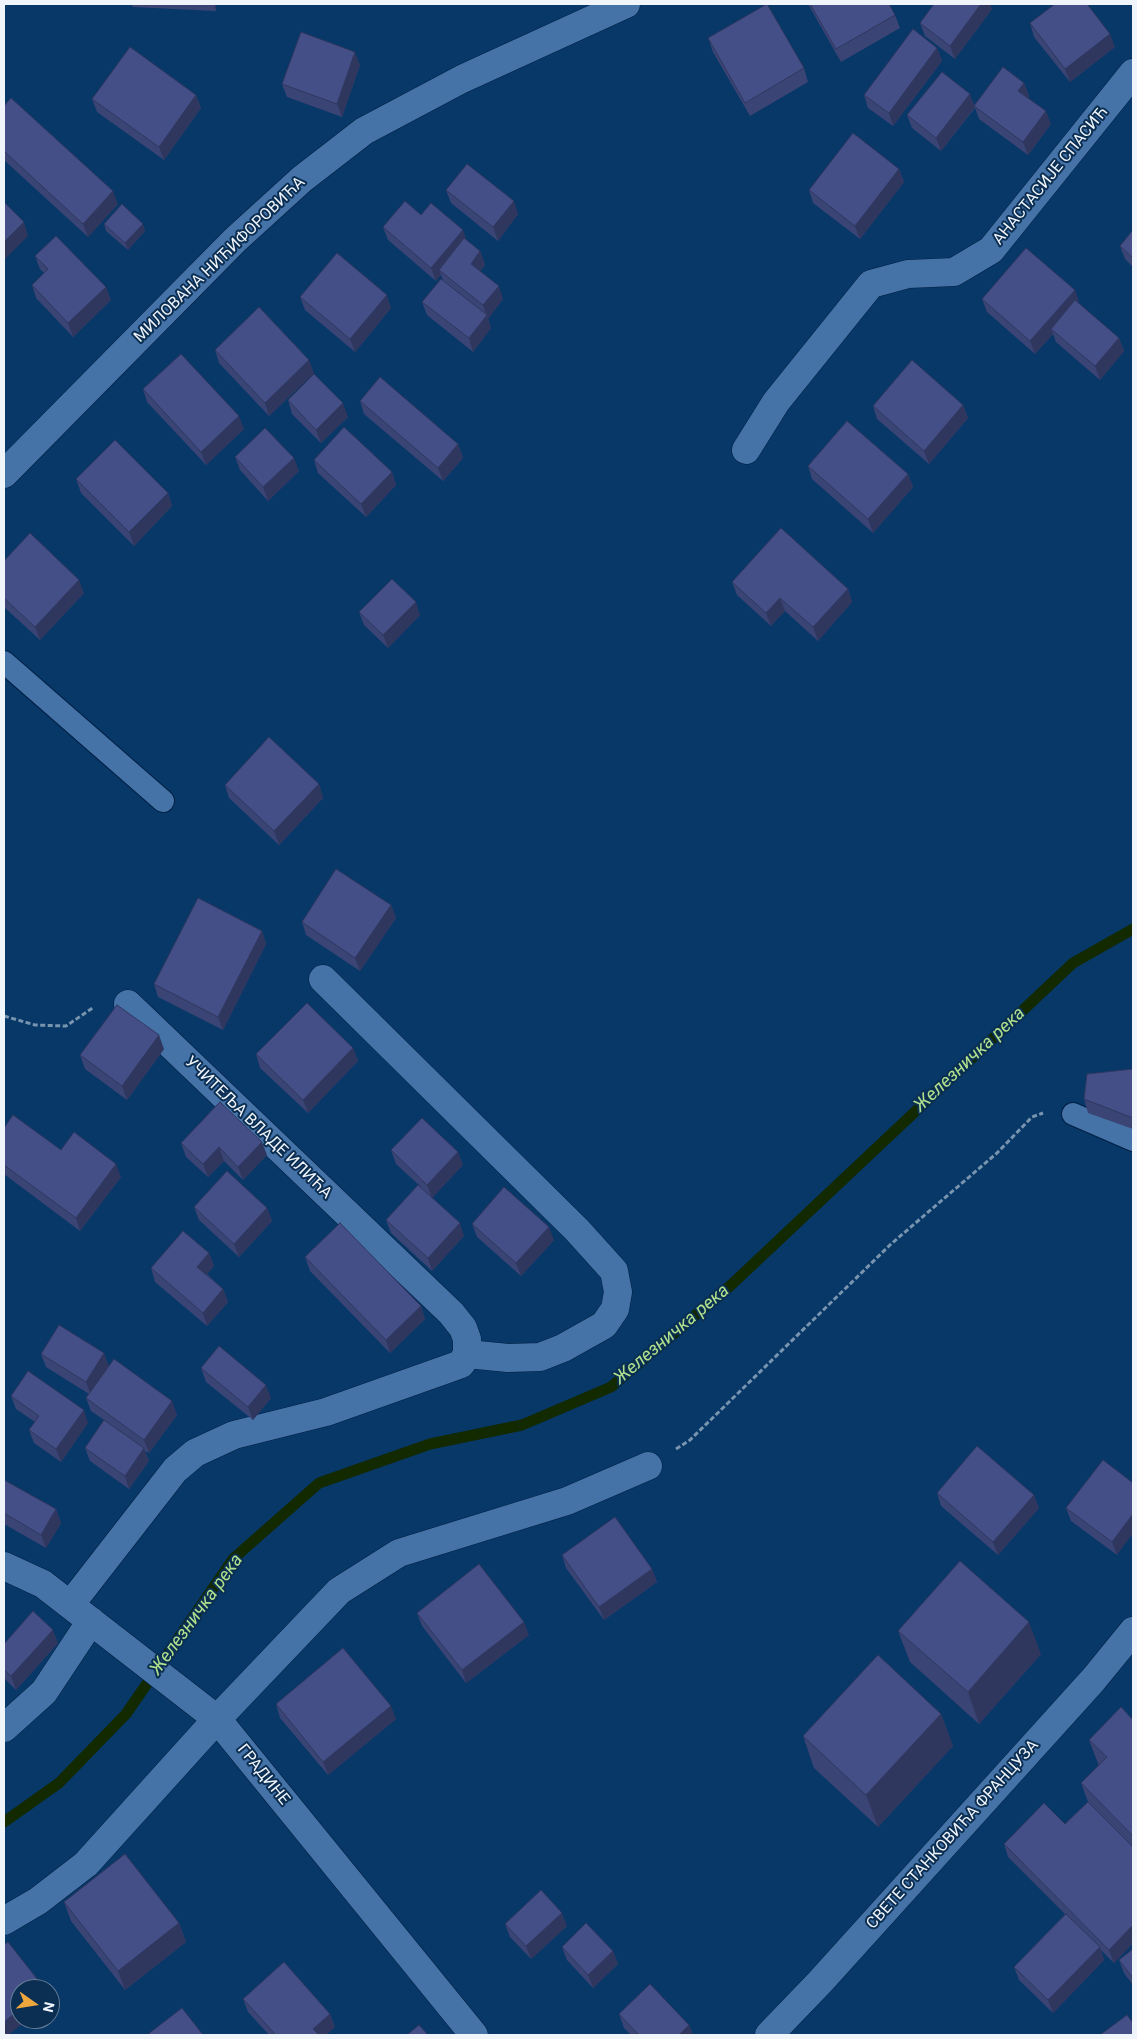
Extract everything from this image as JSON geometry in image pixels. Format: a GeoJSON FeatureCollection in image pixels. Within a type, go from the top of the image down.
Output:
{"type":"FeatureCollection","features":[{"type":"Feature","properties":{"kind":"street","name":"МИЛОВАНА НИЋИФОРОВИЋА"},"geometry":{"type":"LineString","coordinates":[[4,474],[235,240],[302,179],[364,131],[462,79],[626,4]]}},
{"type":"Feature","properties":{"kind":"street","name":"АНАСТАСИЈЕ СПАСИЋ"},"geometry":{"type":"LineString","coordinates":[[746,450],[776,402],[871,284],[908,274],[954,272],[991,250],[1133,73]]}},
{"type":"Feature","properties":{"kind":"street"},"geometry":{"type":"LineString","coordinates":[[4,1728],[44,1692],[81,1613],[175,1470],[195,1453],[234,1435],[326,1412],[461,1364],[467,1354],[508,1358],[540,1357],[563,1348],[604,1325],[615,1308],[618,1292],[614,1271],[577,1230],[323,979]]}},
{"type":"Feature","properties":{"kind":"street","name":"УЧИТЕЉА ВЛАДЕ ИЛИЋА"},"geometry":{"type":"LineString","coordinates":[[128,1004],[451,1313],[463,1328],[467,1338],[467,1354]]}},
{"type":"Feature","properties":{"kind":"street"},"geometry":{"type":"LineString","coordinates":[[4,1921],[38,1901],[86,1864],[217,1718],[339,1591],[399,1553],[567,1501],[648,1466]]}},
{"type":"Feature","properties":{"kind":"street","name":"ГРАДИНЕ"},"geometry":{"type":"LineString","coordinates":[[4,1566],[42,1584],[217,1718],[474,2035]]}},
{"type":"Feature","properties":{"kind":"street","name":"СВЕТЕ СТАНКОВИЋА ФРАНЦУЗА"},"geometry":{"type":"LineString","coordinates":[[769,2035],[820,1982],[1053,1724],[1133,1631]]}},
{"type":"Feature","properties":{"kind":"lane"},"geometry":{"type":"LineString","coordinates":[[4,662],[163,801]]}},
{"type":"Feature","properties":{"kind":"lane"},"geometry":{"type":"LineString","coordinates":[[1073,1114],[1133,1140]]}},
{"type":"Feature","properties":{"kind":"path"},"geometry":{"type":"LineString","coordinates":[[4,1016],[35,1024],[66,1026],[97,1005],[115,1000],[128,1004]]}},
{"type":"Feature","properties":{"kind":"path"},"geometry":{"type":"LineString","coordinates":[[648,1466],[690,1440],[891,1244],[997,1153],[1032,1117],[1049,1112],[1073,1114]]}},
{"type":"Feature","properties":{"kind":"building"},"geometry":{"type":"Polygon","coordinates":[[[767,4],[804,68],[745,103],[708,38],[767,4]]]}},
{"type":"Feature","properties":{"kind":"building"},"geometry":{"type":"Polygon","coordinates":[[[810,4],[889,4],[895,15],[836,49],[810,4]]]}},
{"type":"Feature","properties":{"kind":"building"},"geometry":{"type":"Polygon","coordinates":[[[934,4],[981,4],[950,46],[920,23],[934,4]]]}},
{"type":"Feature","properties":{"kind":"building"},"geometry":{"type":"Polygon","coordinates":[[[1055,4],[1087,4],[1110,34],[1065,69],[1030,23],[1055,4]]]}},
{"type":"Feature","properties":{"kind":"building"},"geometry":{"type":"Polygon","coordinates":[[[913,29],[937,48],[889,113],[864,95],[913,29]]]}},
{"type":"Feature","properties":{"kind":"building"},"geometry":{"type":"Polygon","coordinates":[[[301,32],[355,52],[337,104],[282,84],[301,32]]]}},
{"type":"Feature","properties":{"kind":"building"},"geometry":{"type":"Polygon","coordinates":[[[130,47],[196,95],[159,147],[92,99],[130,47]]]}},
{"type":"Feature","properties":{"kind":"building"},"geometry":{"type":"Polygon","coordinates":[[[1003,67],[1024,83],[1018,91],[1046,111],[1023,142],[974,106],[1003,67]]]}},
{"type":"Feature","properties":{"kind":"building"},"geometry":{"type":"Polygon","coordinates":[[[942,72],[970,94],[936,138],[907,115],[942,72]]]}},
{"type":"Feature","properties":{"kind":"building"},"geometry":{"type":"Polygon","coordinates":[[[11,98],[113,191],[83,224],[4,151],[4,106],[11,98]]]}},
{"type":"Feature","properties":{"kind":"building"},"geometry":{"type":"Polygon","coordinates":[[[853,133],[899,169],[855,226],[809,190],[853,133]]]}},
{"type":"Feature","properties":{"kind":"building"},"geometry":{"type":"Polygon","coordinates":[[[467,164],[514,201],[493,227],[446,190],[467,164]]]}},
{"type":"Feature","properties":{"kind":"building"},"geometry":{"type":"Polygon","coordinates":[[[405,201],[421,215],[431,203],[463,230],[431,268],[383,227],[405,201]]]}},
{"type":"Feature","properties":{"kind":"building"},"geometry":{"type":"Polygon","coordinates":[[[4,202],[24,222],[4,242],[4,202]]]}},
{"type":"Feature","properties":{"kind":"building"},"geometry":{"type":"Polygon","coordinates":[[[122,204],[143,224],[125,243],[104,224],[122,204]]]}},
{"type":"Feature","properties":{"kind":"building"},"geometry":{"type":"Polygon","coordinates":[[[1133,230],[1133,258],[1120,246],[1133,230]]]}},
{"type":"Feature","properties":{"kind":"building"},"geometry":{"type":"Polygon","coordinates":[[[56,236],[106,287],[68,323],[32,285],[48,269],[35,256],[56,236]]]}},
{"type":"Feature","properties":{"kind":"building"},"geometry":{"type":"Polygon","coordinates":[[[464,238],[480,251],[471,264],[499,286],[483,305],[439,270],[464,238]]]}},
{"type":"Feature","properties":{"kind":"building"},"geometry":{"type":"Polygon","coordinates":[[[1026,248],[1075,290],[1030,341],[982,299],[1026,248]]]}},
{"type":"Feature","properties":{"kind":"building"},"geometry":{"type":"Polygon","coordinates":[[[337,253],[387,295],[350,339],[300,297],[337,253]]]}},
{"type":"Feature","properties":{"kind":"building"},"geometry":{"type":"Polygon","coordinates":[[[441,279],[487,315],[469,338],[422,302],[441,279]]]}},
{"type":"Feature","properties":{"kind":"building"},"geometry":{"type":"Polygon","coordinates":[[[1075,300],[1119,338],[1095,366],[1051,329],[1075,300]]]}},
{"type":"Feature","properties":{"kind":"building"},"geometry":{"type":"Polygon","coordinates":[[[259,307],[309,360],[265,403],[215,350],[259,307]]]}},
{"type":"Feature","properties":{"kind":"building"},"geometry":{"type":"Polygon","coordinates":[[[181,354],[239,416],[201,452],[143,389],[181,354]]]}},
{"type":"Feature","properties":{"kind":"building"},"geometry":{"type":"Polygon","coordinates":[[[912,360],[963,405],[924,451],[873,406],[912,360]]]}},
{"type":"Feature","properties":{"kind":"building"},"geometry":{"type":"Polygon","coordinates":[[[314,374],[343,403],[316,430],[288,400],[314,374]]]}},
{"type":"Feature","properties":{"kind":"building"},"geometry":{"type":"Polygon","coordinates":[[[380,377],[458,444],[438,468],[360,401],[380,377]]]}},
{"type":"Feature","properties":{"kind":"building"},"geometry":{"type":"Polygon","coordinates":[[[847,421],[908,474],[868,519],[808,466],[847,421]]]}},
{"type":"Feature","properties":{"kind":"building"},"geometry":{"type":"Polygon","coordinates":[[[344,427],[392,472],[361,504],[314,460],[344,427]]]}},
{"type":"Feature","properties":{"kind":"building"},"geometry":{"type":"Polygon","coordinates":[[[265,428],[294,458],[263,487],[235,457],[265,428]]]}},
{"type":"Feature","properties":{"kind":"building"},"geometry":{"type":"Polygon","coordinates":[[[115,440],[168,493],[129,532],[76,479],[115,440]]]}},
{"type":"Feature","properties":{"kind":"building"},"geometry":{"type":"Polygon","coordinates":[[[781,528],[848,589],[813,627],[780,598],[766,613],[732,582],[781,528]]]}},
{"type":"Feature","properties":{"kind":"building"},"geometry":{"type":"Polygon","coordinates":[[[30,533],[79,580],[35,627],[4,598],[4,561],[30,533]]]}},
{"type":"Feature","properties":{"kind":"building"},"geometry":{"type":"Polygon","coordinates":[[[392,579],[416,602],[383,635],[359,612],[392,579]]]}},
{"type":"Feature","properties":{"kind":"building"},"geometry":{"type":"Polygon","coordinates":[[[269,737],[319,784],[274,831],[225,785],[269,737]]]}},
{"type":"Feature","properties":{"kind":"building"},"geometry":{"type":"Polygon","coordinates":[[[336,869],[391,905],[355,958],[302,922],[336,869]]]}},
{"type":"Feature","properties":{"kind":"building"},"geometry":{"type":"Polygon","coordinates":[[[198,898],[262,931],[218,1017],[154,984],[198,898]]]}},
{"type":"Feature","properties":{"kind":"building"},"geometry":{"type":"Polygon","coordinates":[[[307,1003],[353,1048],[303,1100],[256,1054],[307,1003]]]}},
{"type":"Feature","properties":{"kind":"building"},"geometry":{"type":"Polygon","coordinates":[[[117,1005],[159,1035],[122,1086],[80,1055],[117,1005]]]}},
{"type":"Feature","properties":{"kind":"building"},"geometry":{"type":"Polygon","coordinates":[[[1133,1069],[1133,1118],[1084,1099],[1087,1074],[1133,1069]]]}},
{"type":"Feature","properties":{"kind":"building"},"geometry":{"type":"Polygon","coordinates":[[[220,1102],[262,1142],[238,1167],[219,1147],[203,1164],[181,1143],[220,1102]]]}},
{"type":"Feature","properties":{"kind":"building"},"geometry":{"type":"Polygon","coordinates":[[[13,1115],[61,1150],[74,1132],[116,1164],[76,1218],[4,1165],[4,1128],[13,1115]]]}},
{"type":"Feature","properties":{"kind":"building"},"geometry":{"type":"Polygon","coordinates":[[[422,1118],[458,1152],[427,1185],[391,1150],[422,1118]]]}},
{"type":"Feature","properties":{"kind":"building"},"geometry":{"type":"Polygon","coordinates":[[[227,1171],[267,1208],[234,1244],[194,1207],[227,1171]]]}},
{"type":"Feature","properties":{"kind":"building"},"geometry":{"type":"Polygon","coordinates":[[[418,1185],[460,1223],[428,1258],[386,1220],[418,1185]]]}},
{"type":"Feature","properties":{"kind":"building"},"geometry":{"type":"Polygon","coordinates":[[[504,1187],[549,1227],[516,1263],[472,1224],[504,1187]]]}},
{"type":"Feature","properties":{"kind":"building"},"geometry":{"type":"Polygon","coordinates":[[[340,1223],[421,1306],[386,1340],[305,1257],[340,1223]]]}},
{"type":"Feature","properties":{"kind":"building"},"geometry":{"type":"Polygon","coordinates":[[[183,1231],[209,1253],[197,1267],[223,1289],[203,1313],[151,1268],[183,1231]]]}},
{"type":"Feature","properties":{"kind":"building"},"geometry":{"type":"Polygon","coordinates":[[[59,1325],[104,1353],[86,1382],[41,1354],[59,1325]]]}},
{"type":"Feature","properties":{"kind":"building"},"geometry":{"type":"Polygon","coordinates":[[[219,1346],[266,1385],[248,1407],[201,1368],[219,1346]]]}},
{"type":"Feature","properties":{"kind":"building"},"geometry":{"type":"Polygon","coordinates":[[[114,1359],[172,1401],[144,1440],[86,1398],[114,1359]]]}},
{"type":"Feature","properties":{"kind":"building"},"geometry":{"type":"Polygon","coordinates":[[[28,1371],[84,1410],[56,1449],[29,1430],[39,1416],[11,1396],[28,1371]]]}},
{"type":"Feature","properties":{"kind":"building"},"geometry":{"type":"Polygon","coordinates":[[[104,1420],[144,1448],[125,1476],[85,1448],[104,1420]]]}},
{"type":"Feature","properties":{"kind":"building"},"geometry":{"type":"Polygon","coordinates":[[[977,1446],[1034,1495],[993,1542],[937,1493],[977,1446]]]}},
{"type":"Feature","properties":{"kind":"building"},"geometry":{"type":"Polygon","coordinates":[[[1103,1460],[1133,1483],[1133,1514],[1112,1542],[1066,1508],[1103,1460]]]}},
{"type":"Feature","properties":{"kind":"building"},"geometry":{"type":"Polygon","coordinates":[[[4,1480],[56,1509],[41,1535],[4,1513],[4,1480]]]}},
{"type":"Feature","properties":{"kind":"building"},"geometry":{"type":"Polygon","coordinates":[[[615,1517],[652,1569],[599,1607],[562,1555],[615,1517]]]}},
{"type":"Feature","properties":{"kind":"building"},"geometry":{"type":"Polygon","coordinates":[[[960,1561],[1029,1622],[968,1692],[898,1631],[960,1561]]]}},
{"type":"Feature","properties":{"kind":"building"},"geometry":{"type":"Polygon","coordinates":[[[479,1564],[524,1622],[462,1670],[417,1613],[479,1564]]]}},
{"type":"Feature","properties":{"kind":"building"},"geometry":{"type":"Polygon","coordinates":[[[33,1611],[53,1630],[11,1676],[4,1670],[4,1644],[33,1611]]]}},
{"type":"Feature","properties":{"kind":"building"},"geometry":{"type":"Polygon","coordinates":[[[343,1648],[391,1706],[323,1762],[276,1704],[343,1648]]]}},
{"type":"Feature","properties":{"kind":"building"},"geometry":{"type":"Polygon","coordinates":[[[878,1655],[941,1714],[866,1795],[803,1736],[878,1655]]]}},
{"type":"Feature","properties":{"kind":"building"},"geometry":{"type":"Polygon","coordinates":[[[1121,1707],[1133,1720],[1133,1836],[1081,1783],[1107,1757],[1089,1740],[1121,1707]]]}},
{"type":"Feature","properties":{"kind":"building"},"geometry":{"type":"Polygon","coordinates":[[[1088,1802],[1133,1847],[1133,1925],[1109,1950],[1004,1844],[1044,1803],[1065,1824],[1088,1802]]]}},
{"type":"Feature","properties":{"kind":"building"},"geometry":{"type":"Polygon","coordinates":[[[125,1854],[179,1923],[118,1971],[64,1902],[125,1854]]]}},
{"type":"Feature","properties":{"kind":"building"},"geometry":{"type":"Polygon","coordinates":[[[541,1890],[562,1913],[526,1946],[505,1924],[541,1890]]]}},
{"type":"Feature","properties":{"kind":"building"},"geometry":{"type":"Polygon","coordinates":[[[1066,1914],[1100,1947],[1048,2000],[1014,1967],[1066,1914]]]}},
{"type":"Feature","properties":{"kind":"building"},"geometry":{"type":"Polygon","coordinates":[[[586,1923],[613,1951],[588,1975],[562,1947],[586,1923]]]}},
{"type":"Feature","properties":{"kind":"building"},"geometry":{"type":"Polygon","coordinates":[[[8,1942],[37,1979],[10,1979],[10,2017],[4,2022],[4,1945],[8,1942]]]}},
{"type":"Feature","properties":{"kind":"building"},"geometry":{"type":"Polygon","coordinates":[[[1133,1949],[1133,1978],[1119,1960],[1133,1949]]]}},
{"type":"Feature","properties":{"kind":"building"},"geometry":{"type":"Polygon","coordinates":[[[284,1962],[330,2014],[313,2029],[319,2035],[276,2035],[243,1999],[284,1962]]]}},
{"type":"Feature","properties":{"kind":"building"},"geometry":{"type":"Polygon","coordinates":[[[650,1984],[689,2025],[679,2035],[639,2035],[619,2014],[650,1984]]]}},
{"type":"Feature","properties":{"kind":"building"},"geometry":{"type":"Polygon","coordinates":[[[182,2008],[203,2035],[147,2035],[182,2008]]]}},
{"type":"Feature","properties":{"kind":"building"},"geometry":{"type":"Polygon","coordinates":[[[1127,2015],[1133,2023],[1133,2035],[1100,2035],[1127,2015]]]}},
{"type":"Feature","properties":{"kind":"building"},"geometry":{"type":"Polygon","coordinates":[[[419,2025],[428,2035],[407,2035],[419,2025]]]}},
{"type":"Feature","properties":{"kind":"waterway","name":"Железничка река"},"geometry":{"type":"LineString","coordinates":[[4,1822],[59,1783],[126,1714],[234,1558],[319,1483],[430,1444],[522,1425],[611,1387],[730,1286],[1073,963],[1133,929]]}}]}
